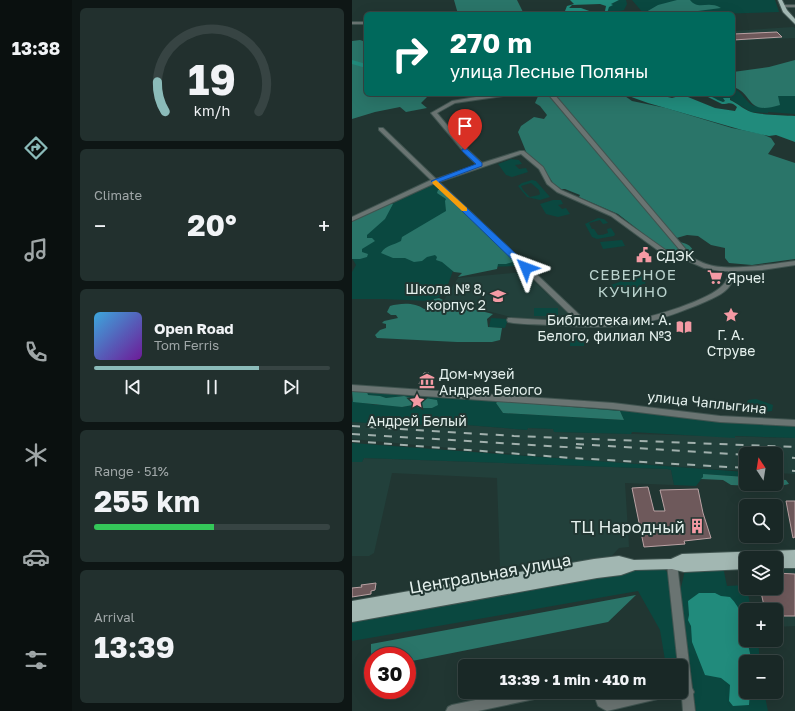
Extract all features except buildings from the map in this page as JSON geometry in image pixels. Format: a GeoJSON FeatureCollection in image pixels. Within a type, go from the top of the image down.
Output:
{"type":"FeatureCollection","features":[{"type":"Feature","properties":{"kind":"main road"},"geometry":{"type":"LineString","coordinates":[[780,0],[790,18],[795,22]]}},
{"type":"Feature","properties":{"kind":"main road","name":"Центральная улица"},"geometry":{"type":"LineString","coordinates":[[672,564],[682,559],[795,555]]}},
{"type":"Feature","properties":{"kind":"main road"},"geometry":{"type":"LineString","coordinates":[[783,563],[795,563]]}},
{"type":"Feature","properties":{"kind":"main road","name":"Центральная улица"},"geometry":{"type":"LineString","coordinates":[[352,607],[414,600],[597,572],[621,570],[634,565],[672,564],[684,567],[739,564]]}},
{"type":"Feature","properties":{"kind":"main road","name":"Центральная улица"},"geometry":{"type":"LineString","coordinates":[[352,616],[414,600]]}},
{"type":"Feature","properties":{"kind":"street"},"geometry":{"type":"LineString","coordinates":[[783,6],[795,6]]}},
{"type":"Feature","properties":{"kind":"street"},"geometry":{"type":"LineString","coordinates":[[352,23],[364,22]]}},
{"type":"Feature","properties":{"kind":"street"},"geometry":{"type":"LineString","coordinates":[[480,165],[465,150],[434,113],[454,102],[491,96]]}},
{"type":"Feature","properties":{"kind":"street"},"geometry":{"type":"LineString","coordinates":[[553,96],[692,260]]}},
{"type":"Feature","properties":{"kind":"street"},"geometry":{"type":"LineString","coordinates":[[381,129],[585,324]]}},
{"type":"Feature","properties":{"kind":"street"},"geometry":{"type":"LineString","coordinates":[[352,219],[435,181],[522,152],[541,168],[549,183],[558,191],[613,215],[667,255],[692,260],[704,266],[732,269],[775,267],[795,263]]}},
{"type":"Feature","properties":{"kind":"street"},"geometry":{"type":"LineString","coordinates":[[511,320],[585,324],[635,322],[670,313],[722,291],[731,281],[732,269]]}},
{"type":"Feature","properties":{"kind":"street","name":"улица Чаплыгина"},"geometry":{"type":"LineString","coordinates":[[352,388],[617,406],[720,419],[795,423]]}},
{"type":"Feature","properties":{"kind":"street"},"geometry":{"type":"LineString","coordinates":[[672,564],[684,659]]}},
{"type":"Feature","properties":{"kind":"street"},"geometry":{"type":"LineString","coordinates":[[688,692],[689,711]]}},
{"type":"Feature","properties":{"kind":"street"},"geometry":{"type":"LineString","coordinates":[[452,711],[507,699]]}},
{"type":"Feature","properties":{"kind":"street"},"geometry":{"type":"LineString","coordinates":[[601,699],[602,702],[607,705],[632,699]]}},
{"type":"Feature","properties":{"kind":"shaded area"},"geometry":{"type":"Polygon","coordinates":[[[454,0],[517,0],[523,12],[457,12],[454,0]]]}},
{"type":"Feature","properties":{"kind":"shaded area"},"geometry":{"type":"Polygon","coordinates":[[[570,0],[619,0],[611,4],[613,5],[609,7],[607,12],[604,12],[606,6],[600,4],[572,5],[569,8],[581,8],[592,12],[566,12],[567,6],[574,4],[570,0]]]}},
{"type":"Feature","properties":{"kind":"shaded area"},"geometry":{"type":"Polygon","coordinates":[[[619,0],[626,0],[627,4],[624,10],[606,12],[612,5],[611,4],[619,0]]]}},
{"type":"Feature","properties":{"kind":"shaded area"},"geometry":{"type":"Polygon","coordinates":[[[632,0],[775,0],[779,12],[735,13],[735,12],[642,12],[632,0]]]}},
{"type":"Feature","properties":{"kind":"shaded area"},"geometry":{"type":"Polygon","coordinates":[[[677,0],[690,0],[697,5],[712,5],[721,8],[698,11],[699,12],[646,12],[658,5],[677,0]]]}},
{"type":"Feature","properties":{"kind":"shaded area"},"geometry":{"type":"Polygon","coordinates":[[[793,27],[795,28],[795,38],[735,41],[735,31],[793,27]]]}},
{"type":"Feature","properties":{"kind":"shaded area"},"geometry":{"type":"Polygon","coordinates":[[[360,40],[364,41],[364,96],[434,96],[427,97],[421,103],[427,108],[406,112],[400,107],[375,112],[352,119],[352,41],[360,40]]]}},
{"type":"Feature","properties":{"kind":"shaded area"},"geometry":{"type":"Polygon","coordinates":[[[795,60],[795,96],[778,96],[780,105],[769,108],[761,108],[755,106],[740,90],[735,88],[735,72],[769,67],[795,60]]]}},
{"type":"Feature","properties":{"kind":"shaded area"},"geometry":{"type":"Polygon","coordinates":[[[735,89],[754,106],[778,96],[795,96],[795,114],[751,112],[730,99],[726,98],[723,102],[713,99],[709,96],[735,96],[735,89]]]}},
{"type":"Feature","properties":{"kind":"shaded area"},"geometry":{"type":"Polygon","coordinates":[[[538,96],[625,96],[632,101],[666,108],[732,128],[762,134],[771,138],[775,144],[768,154],[795,163],[795,259],[752,265],[729,263],[725,258],[725,248],[711,245],[698,236],[687,235],[673,239],[675,242],[687,244],[693,250],[683,253],[667,252],[618,214],[579,197],[580,195],[565,189],[561,189],[553,183],[542,166],[527,154],[518,132],[521,126],[534,117],[544,119],[547,115],[540,106],[535,103],[538,96]]]}},
{"type":"Feature","properties":{"kind":"shaded area"},"geometry":{"type":"Polygon","coordinates":[[[629,96],[664,96],[672,98],[685,96],[715,108],[735,111],[737,107],[735,105],[731,103],[722,104],[706,96],[710,96],[723,102],[725,101],[723,98],[730,98],[730,100],[751,112],[795,116],[795,142],[776,135],[769,136],[742,130],[629,96]]]}},
{"type":"Feature","properties":{"kind":"shaded area"},"geometry":{"type":"Polygon","coordinates":[[[511,159],[519,160],[522,164],[515,165],[519,169],[526,168],[528,172],[512,177],[506,175],[498,164],[511,159]]]}},
{"type":"Feature","properties":{"kind":"shaded area"},"geometry":{"type":"Polygon","coordinates":[[[532,180],[536,181],[550,197],[540,200],[527,197],[518,186],[532,180]],[[531,183],[521,186],[530,197],[539,195],[539,190],[531,183]]]}},
{"type":"Feature","properties":{"kind":"shaded area"},"geometry":{"type":"Polygon","coordinates":[[[435,184],[519,266],[454,268],[444,295],[429,301],[352,299],[352,272],[356,265],[352,258],[352,222],[435,184]]]}},
{"type":"Feature","properties":{"kind":"shaded area"},"geometry":{"type":"Polygon","coordinates":[[[438,190],[440,190],[516,261],[506,264],[498,264],[497,269],[458,277],[462,273],[454,272],[442,262],[436,260],[437,257],[435,255],[427,257],[422,261],[414,262],[405,258],[393,258],[381,253],[388,247],[401,241],[402,237],[446,211],[446,199],[437,193],[438,190]]]}},
{"type":"Feature","properties":{"kind":"shaded area"},"geometry":{"type":"Polygon","coordinates":[[[553,200],[561,200],[563,204],[558,205],[562,209],[566,208],[570,214],[558,217],[546,214],[540,204],[553,200]]]}},
{"type":"Feature","properties":{"kind":"shaded area"},"geometry":{"type":"Polygon","coordinates":[[[391,203],[393,204],[385,219],[367,235],[367,238],[372,238],[375,241],[362,249],[362,252],[368,254],[367,257],[352,259],[352,221],[391,203]]]}},
{"type":"Feature","properties":{"kind":"shaded area"},"geometry":{"type":"Polygon","coordinates":[[[598,218],[604,219],[608,223],[603,224],[600,220],[589,223],[592,229],[600,235],[608,233],[607,229],[611,228],[615,234],[614,236],[597,239],[592,237],[585,224],[598,218]]]}},
{"type":"Feature","properties":{"kind":"shaded area"},"geometry":{"type":"Polygon","coordinates":[[[622,240],[625,246],[603,249],[600,242],[622,240]]]}},
{"type":"Feature","properties":{"kind":"shaded area","name":"Школа № 8, корпус 2"},"geometry":{"type":"Polygon","coordinates":[[[524,272],[570,315],[559,316],[559,320],[511,317],[444,300],[458,278],[524,272]]]}},
{"type":"Feature","properties":{"kind":"shaded area"},"geometry":{"type":"Polygon","coordinates":[[[639,275],[647,276],[645,284],[642,284],[640,290],[636,290],[635,293],[613,290],[608,286],[639,275]]]}},
{"type":"Feature","properties":{"kind":"shaded area"},"geometry":{"type":"Polygon","coordinates":[[[439,298],[449,303],[493,314],[487,319],[488,327],[502,328],[500,340],[492,342],[457,342],[377,338],[375,335],[380,330],[386,328],[386,324],[382,323],[384,321],[398,318],[396,315],[391,315],[387,312],[390,306],[407,304],[416,305],[424,309],[431,308],[434,299],[439,298]]]}},
{"type":"Feature","properties":{"kind":"shaded area"},"geometry":{"type":"Polygon","coordinates":[[[534,308],[558,308],[558,316],[534,316],[534,308]]]}},
{"type":"Feature","properties":{"kind":"shaded area"},"geometry":{"type":"Polygon","coordinates":[[[491,318],[508,319],[505,328],[489,327],[491,318]]]}},
{"type":"Feature","properties":{"kind":"shaded area"},"geometry":{"type":"Polygon","coordinates":[[[571,335],[585,336],[584,346],[570,346],[571,335]]]}},
{"type":"Feature","properties":{"kind":"shaded area"},"geometry":{"type":"Polygon","coordinates":[[[352,391],[367,392],[368,395],[386,398],[404,396],[411,398],[425,398],[437,400],[438,405],[432,408],[419,408],[413,405],[402,407],[353,402],[352,391]]]}},
{"type":"Feature","properties":{"kind":"shaded area"},"geometry":{"type":"Polygon","coordinates":[[[360,391],[620,408],[795,425],[795,438],[735,436],[735,438],[632,432],[631,434],[554,432],[553,429],[528,428],[527,430],[454,424],[400,425],[352,422],[352,401],[377,405],[386,404],[402,407],[413,405],[419,408],[432,408],[437,400],[404,396],[386,398],[368,395],[360,391]],[[498,401],[496,403],[503,413],[624,420],[620,411],[498,401]]]}},
{"type":"Feature","properties":{"kind":"shaded area"},"geometry":{"type":"Polygon","coordinates":[[[756,399],[773,405],[772,411],[759,413],[748,409],[746,405],[748,400],[756,399]]]}},
{"type":"Feature","properties":{"kind":"shaded area"},"geometry":{"type":"Polygon","coordinates":[[[498,401],[620,411],[624,420],[503,413],[496,403],[498,401]]]}},
{"type":"Feature","properties":{"kind":"shaded area"},"geometry":{"type":"Polygon","coordinates":[[[352,422],[400,425],[454,424],[527,430],[528,428],[553,429],[555,432],[795,438],[795,474],[783,473],[783,447],[739,447],[739,471],[579,460],[352,439],[352,422]]]}},
{"type":"Feature","properties":{"kind":"shaded area"},"geometry":{"type":"Polygon","coordinates":[[[352,443],[739,471],[739,477],[703,474],[703,477],[696,486],[674,485],[671,470],[667,469],[364,458],[362,462],[352,462],[352,443]]]}},
{"type":"Feature","properties":{"kind":"shaded area"},"geometry":{"type":"Polygon","coordinates":[[[364,458],[668,469],[671,470],[674,485],[625,483],[629,547],[619,548],[608,560],[500,567],[497,478],[392,473],[374,553],[369,556],[352,556],[352,462],[362,462],[364,458]]]}},
{"type":"Feature","properties":{"kind":"shaded area"},"geometry":{"type":"Polygon","coordinates":[[[703,474],[739,477],[739,485],[731,485],[723,480],[701,479],[703,474]]]}},
{"type":"Feature","properties":{"kind":"shaded area"},"geometry":{"type":"Polygon","coordinates":[[[783,480],[786,480],[789,484],[783,485],[783,480]]]}},
{"type":"Feature","properties":{"kind":"shaded area"},"geometry":{"type":"Polygon","coordinates":[[[783,565],[795,565],[795,626],[783,627],[783,603],[763,603],[761,595],[783,595],[783,565]]]}},
{"type":"Feature","properties":{"kind":"shaded area"},"geometry":{"type":"Polygon","coordinates":[[[723,567],[727,586],[739,585],[739,595],[748,595],[750,603],[739,603],[739,647],[759,647],[759,655],[739,655],[739,699],[765,699],[768,711],[696,711],[680,592],[685,570],[723,567]]]}},
{"type":"Feature","properties":{"kind":"shaded area"},"geometry":{"type":"Polygon","coordinates":[[[663,568],[668,573],[679,659],[665,659],[660,630],[638,591],[352,641],[352,617],[621,571],[663,568]]]}},
{"type":"Feature","properties":{"kind":"shaded area"},"geometry":{"type":"Polygon","coordinates":[[[699,593],[715,593],[721,596],[730,597],[739,609],[739,647],[749,647],[750,655],[739,655],[739,699],[749,699],[749,705],[733,706],[729,701],[730,685],[721,678],[705,675],[692,642],[691,626],[688,620],[688,601],[699,593]]]}},
{"type":"Feature","properties":{"kind":"shaded area"},"geometry":{"type":"Polygon","coordinates":[[[636,595],[608,622],[416,660],[416,647],[371,647],[371,644],[636,595]]]}},
{"type":"Feature","properties":{"kind":"waterway"},"geometry":{"type":"LineString","coordinates":[[352,62],[364,65]]}},
{"type":"Feature","properties":{"kind":"railway"},"geometry":{"type":"LineString","coordinates":[[352,426],[514,436],[795,447]]}},
{"type":"Feature","properties":{"kind":"railway"},"geometry":{"type":"LineString","coordinates":[[352,434],[582,448]]}},
{"type":"Feature","properties":{"kind":"railway"},"geometry":{"type":"LineString","coordinates":[[352,441],[572,458],[739,468]]}},
{"type":"Feature","properties":{"kind":"railway"},"geometry":{"type":"LineString","coordinates":[[576,444],[739,455]]}},
{"type":"Feature","properties":{"kind":"railway"},"geometry":{"type":"LineString","coordinates":[[783,457],[795,458]]}},
{"type":"Feature","properties":{"kind":"railway"},"geometry":{"type":"LineString","coordinates":[[783,470],[795,471]]}},
{"type":"Feature","properties":{"kind":"slow traffic"},"geometry":{"type":"LineString","coordinates":[[436,182],[464,209]]}},
{"type":"Feature","properties":{"kind":"place","name":"СДЭК"},"geometry":{"type":"Point","coordinates":[644,255]}},
{"type":"Feature","properties":{"kind":"place","name":"Ярче!"},"geometry":{"type":"Point","coordinates":[715,277]}},
{"type":"Feature","properties":{"kind":"place","name":"Школа № 8, корпус 2"},"geometry":{"type":"Point","coordinates":[498,296]}},
{"type":"Feature","properties":{"kind":"place","name":"Г. А. Струве"},"geometry":{"type":"Point","coordinates":[731,315]}},
{"type":"Feature","properties":{"kind":"place","name":"Библиотека им. А. Белого, филиал №3"},"geometry":{"type":"Point","coordinates":[684,327]}},
{"type":"Feature","properties":{"kind":"place","name":"Дом-музей Андрея Белого"},"geometry":{"type":"Point","coordinates":[427,381]}},
{"type":"Feature","properties":{"kind":"place","name":"Андрей Белый"},"geometry":{"type":"Point","coordinates":[417,401]}},
{"type":"Feature","properties":{"kind":"place","name":"ТЦ Народный"},"geometry":{"type":"Point","coordinates":[697,526]}},
{"type":"Feature","properties":{"kind":"district","name":"СЕВЕРНОЕ КУЧИНО"},"geometry":{"type":"Point","coordinates":[633,282]}},
{"type":"Feature","properties":{"kind":"route"},"geometry":{"type":"LineString","coordinates":[[465,150],[480,165],[435,181],[526,268]]}}]}
